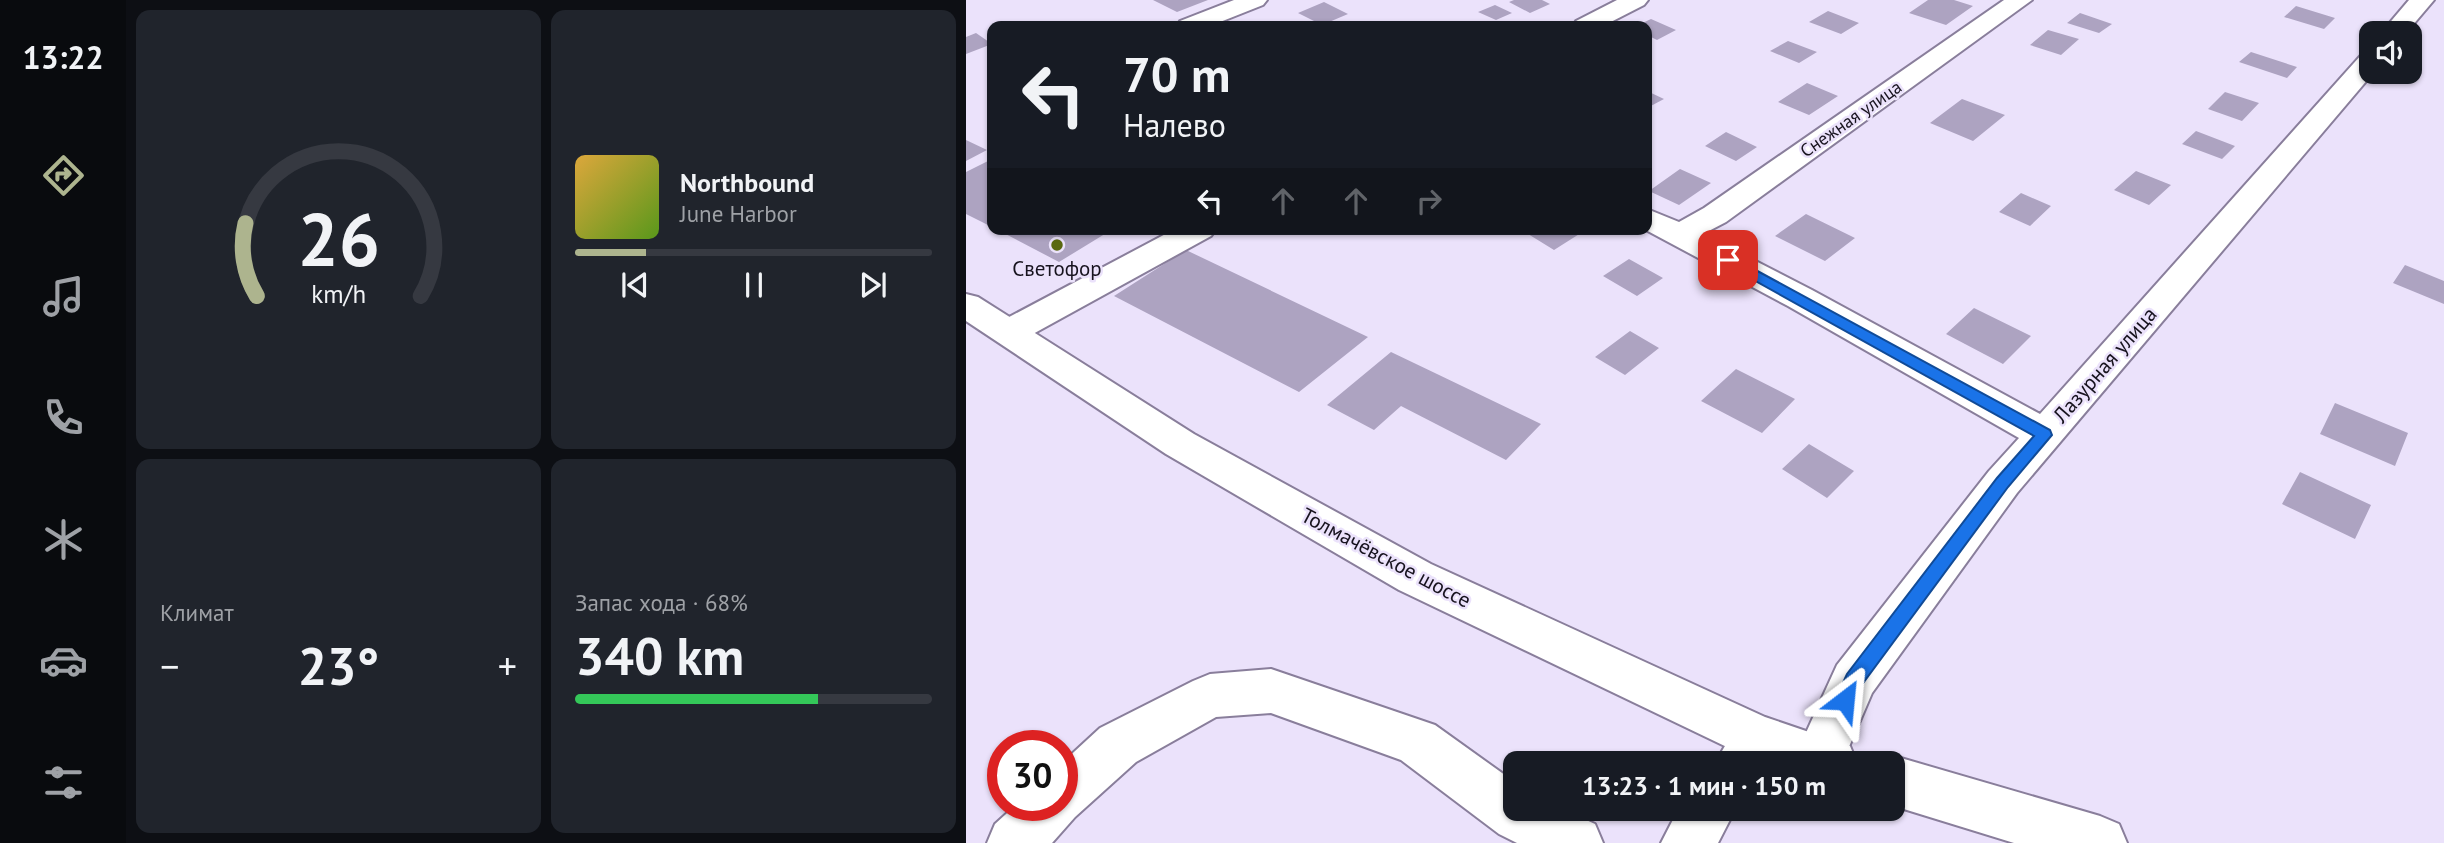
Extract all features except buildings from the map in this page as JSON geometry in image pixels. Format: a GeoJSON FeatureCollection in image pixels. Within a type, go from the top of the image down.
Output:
{"type":"FeatureCollection","features":[{"type":"Feature","properties":{"kind":"street"},"geometry":{"type":"LineString","coordinates":[[1202,21],[1255,0]]}},
{"type":"Feature","properties":{"kind":"street"},"geometry":{"type":"LineString","coordinates":[[1595,21],[1636,0]]}},
{"type":"Feature","properties":{"kind":"street","name":"Снежная улица"},"geometry":{"type":"LineString","coordinates":[[1680,234],[1715,215],[2020,0]]}},
{"type":"Feature","properties":{"kind":"street"},"geometry":{"type":"LineString","coordinates":[[2404,21],[2422,0]]}},
{"type":"Feature","properties":{"kind":"street","name":"Лазурная улица"},"geometry":{"type":"LineString","coordinates":[[1829,751],[1854,680],[2003,482],[2359,73]]}},
{"type":"Feature","properties":{"kind":"street"},"geometry":{"type":"LineString","coordinates":[[1652,220],[2044,435]]}},
{"type":"Feature","properties":{"kind":"street"},"geometry":{"type":"LineString","coordinates":[[1009,332],[1189,235]]}},
{"type":"Feature","properties":{"kind":"street","name":"Толмачёвское шоссе"},"geometry":{"type":"LineString","coordinates":[[966,305],[1180,444],[1415,577],[1748,751]]}},
{"type":"Feature","properties":{"kind":"street"},"geometry":{"type":"LineString","coordinates":[[1078,782],[1118,745],[1210,696],[1271,691],[1417,742],[1517,816],[1576,843]]}},
{"type":"Feature","properties":{"kind":"street"},"geometry":{"type":"LineString","coordinates":[[1905,784],[2100,843]]}},
{"type":"Feature","properties":{"kind":"street"},"geometry":{"type":"LineString","coordinates":[[1014,843],[1037,821]]}},
{"type":"Feature","properties":{"kind":"street"},"geometry":{"type":"LineString","coordinates":[[1688,843],[1702,821]]}},
{"type":"Feature","properties":{"kind":"place","name":"Светофор"},"geometry":{"type":"Point","coordinates":[1057,245]}},
{"type":"Feature","properties":{"kind":"route"},"geometry":{"type":"LineString","coordinates":[[1728,260],[2044,435],[2003,482],[1887,636],[1854,680],[1845,700]]}}]}
